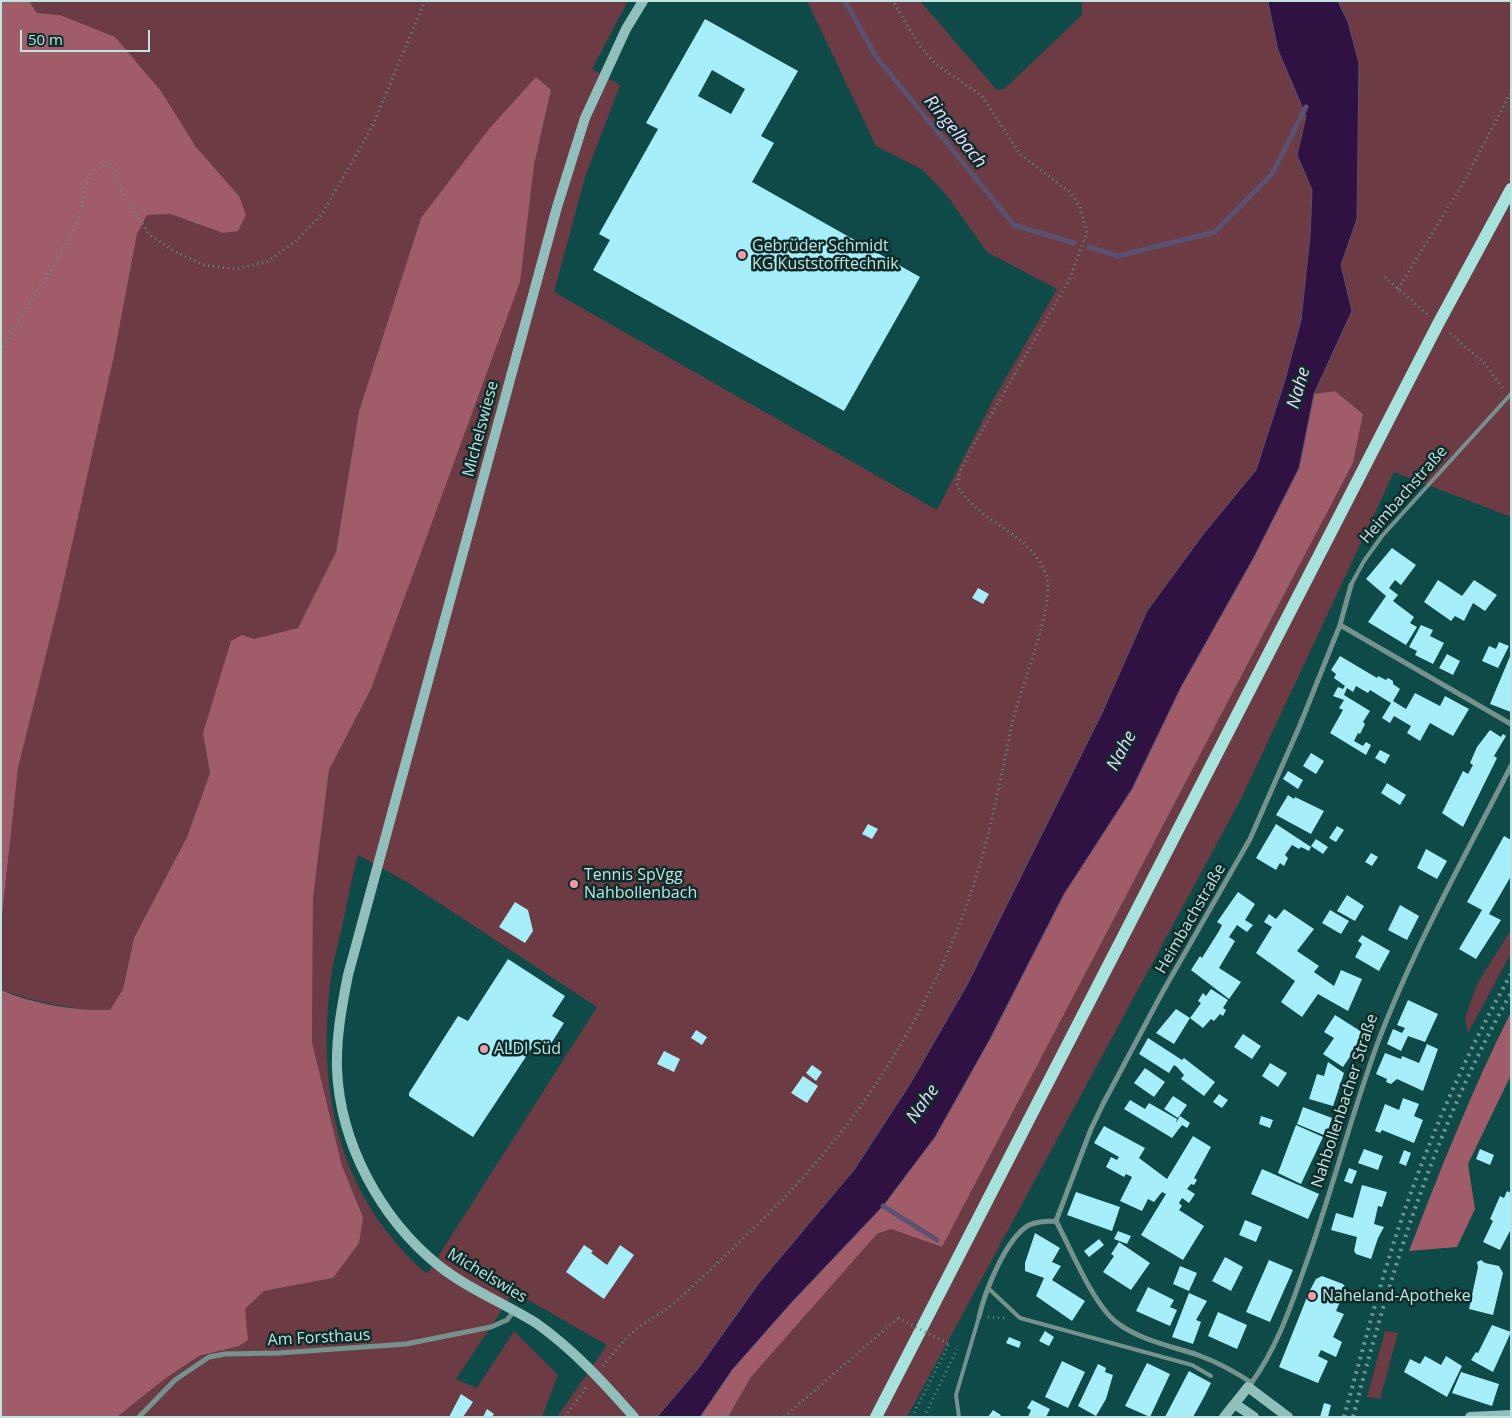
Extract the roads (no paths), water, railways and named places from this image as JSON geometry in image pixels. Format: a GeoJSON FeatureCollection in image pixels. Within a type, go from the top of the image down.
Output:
{"type":"FeatureCollection","features":[{"type":"Feature","properties":{"kind":"main road"},"geometry":{"type":"LineString","coordinates":[[876,1417],[1438,324],[1511,189]]}},
{"type":"Feature","properties":{"kind":"street","name":"Michelswiese"},"geometry":{"type":"LineString","coordinates":[[374,875],[557,207],[585,118],[626,29],[642,1]]}},
{"type":"Feature","properties":{"kind":"street","name":"Heimbachstraße"},"geometry":{"type":"LineString","coordinates":[[1056,1221],[1091,1129],[1103,1104],[1162,993],[1250,839],[1296,734],[1340,625],[1351,585]]}},
{"type":"Feature","properties":{"kind":"street"},"geometry":{"type":"LineString","coordinates":[[1340,625],[1511,724]]}},
{"type":"Feature","properties":{"kind":"street","name":"Nahbollenbacher Straße"},"geometry":{"type":"LineString","coordinates":[[1224,1417],[1250,1385],[1272,1350],[1296,1293],[1328,1200],[1364,1081],[1387,1019],[1424,939],[1511,766]]}},
{"type":"Feature","properties":{"kind":"street","name":"Michelswies"},"geometry":{"type":"LineString","coordinates":[[374,875],[348,975],[339,1022],[337,1068],[341,1103],[349,1134],[360,1163],[377,1196],[397,1223],[439,1266],[515,1310],[555,1337],[612,1391],[634,1417]]}},
{"type":"Feature","properties":{"kind":"street"},"geometry":{"type":"LineString","coordinates":[[979,1317],[988,1288],[1014,1238],[1022,1230],[1040,1222],[1056,1221],[1100,1303],[1116,1322],[1127,1329],[1160,1343],[1225,1366],[1288,1417]]}},
{"type":"Feature","properties":{"kind":"street","name":"Am Forsthaus"},"geometry":{"type":"LineString","coordinates":[[138,1417],[176,1380],[208,1358],[225,1354],[366,1348],[416,1342],[492,1327],[507,1320],[515,1310]]}},
{"type":"Feature","properties":{"kind":"street"},"geometry":{"type":"LineString","coordinates":[[1235,1404],[1254,1417]]}},
{"type":"Feature","properties":{"kind":"street"},"geometry":{"type":"LineString","coordinates":[[1470,1417],[1511,1415]]}},
{"type":"Feature","properties":{"kind":"lane","name":"Heimbachstraße"},"geometry":{"type":"LineString","coordinates":[[1351,585],[1364,561],[1382,536],[1510,395]]}},
{"type":"Feature","properties":{"kind":"lane"},"geometry":{"type":"LineString","coordinates":[[988,1288],[1020,1318],[1192,1365],[1211,1376]]}},
{"type":"Feature","properties":{"kind":"lane"},"geometry":{"type":"LineString","coordinates":[[959,1417],[956,1395],[979,1317]]}},
{"type":"Feature","properties":{"kind":"water","name":"Nahe"},"geometry":{"type":"Polygon","coordinates":[[[1268,1],[1338,1],[1348,22],[1359,63],[1357,219],[1341,265],[1352,311],[1314,394],[1299,468],[1254,557],[1181,687],[1132,789],[1064,894],[990,1039],[935,1137],[883,1206],[791,1303],[732,1370],[700,1417],[657,1417],[697,1370],[759,1283],[854,1170],[910,1084],[968,983],[1102,713],[1147,611],[1201,537],[1256,470],[1285,380],[1301,320],[1310,236],[1312,190],[1297,155],[1306,116],[1278,50],[1268,1]]]}},
{"type":"Feature","properties":{"kind":"waterway","name":"Ringelbach"},"geometry":{"type":"LineString","coordinates":[[845,1],[877,58],[1014,225],[1074,243]]}},
{"type":"Feature","properties":{"kind":"waterway","name":"Ringelbach"},"geometry":{"type":"LineString","coordinates":[[1089,247],[1118,256],[1215,232],[1272,174],[1306,107]]}},
{"type":"Feature","properties":{"kind":"waterway"},"geometry":{"type":"LineString","coordinates":[[883,1206],[937,1240]]}},
{"type":"Feature","properties":{"kind":"railway"},"geometry":{"type":"LineString","coordinates":[[1344,1417],[1386,1266],[1417,1175],[1460,1073],[1511,974]]}},
{"type":"Feature","properties":{"kind":"railway"},"geometry":{"type":"LineString","coordinates":[[1353,1417],[1383,1308],[1418,1200],[1460,1094],[1484,1043],[1511,993]]}},
{"type":"Feature","properties":{"kind":"place","name":"Gebrüder Schmidt KG Kuststofftechnik"},"geometry":{"type":"Point","coordinates":[742,255]}},
{"type":"Feature","properties":{"kind":"place","name":"Tennis SpVgg Nahbollenbach"},"geometry":{"type":"Point","coordinates":[574,884]}},
{"type":"Feature","properties":{"kind":"place","name":"ALDI Süd"},"geometry":{"type":"Point","coordinates":[484,1049]}},
{"type":"Feature","properties":{"kind":"place","name":"Naheland-Apotheke"},"geometry":{"type":"Point","coordinates":[1312,1296]}}]}
